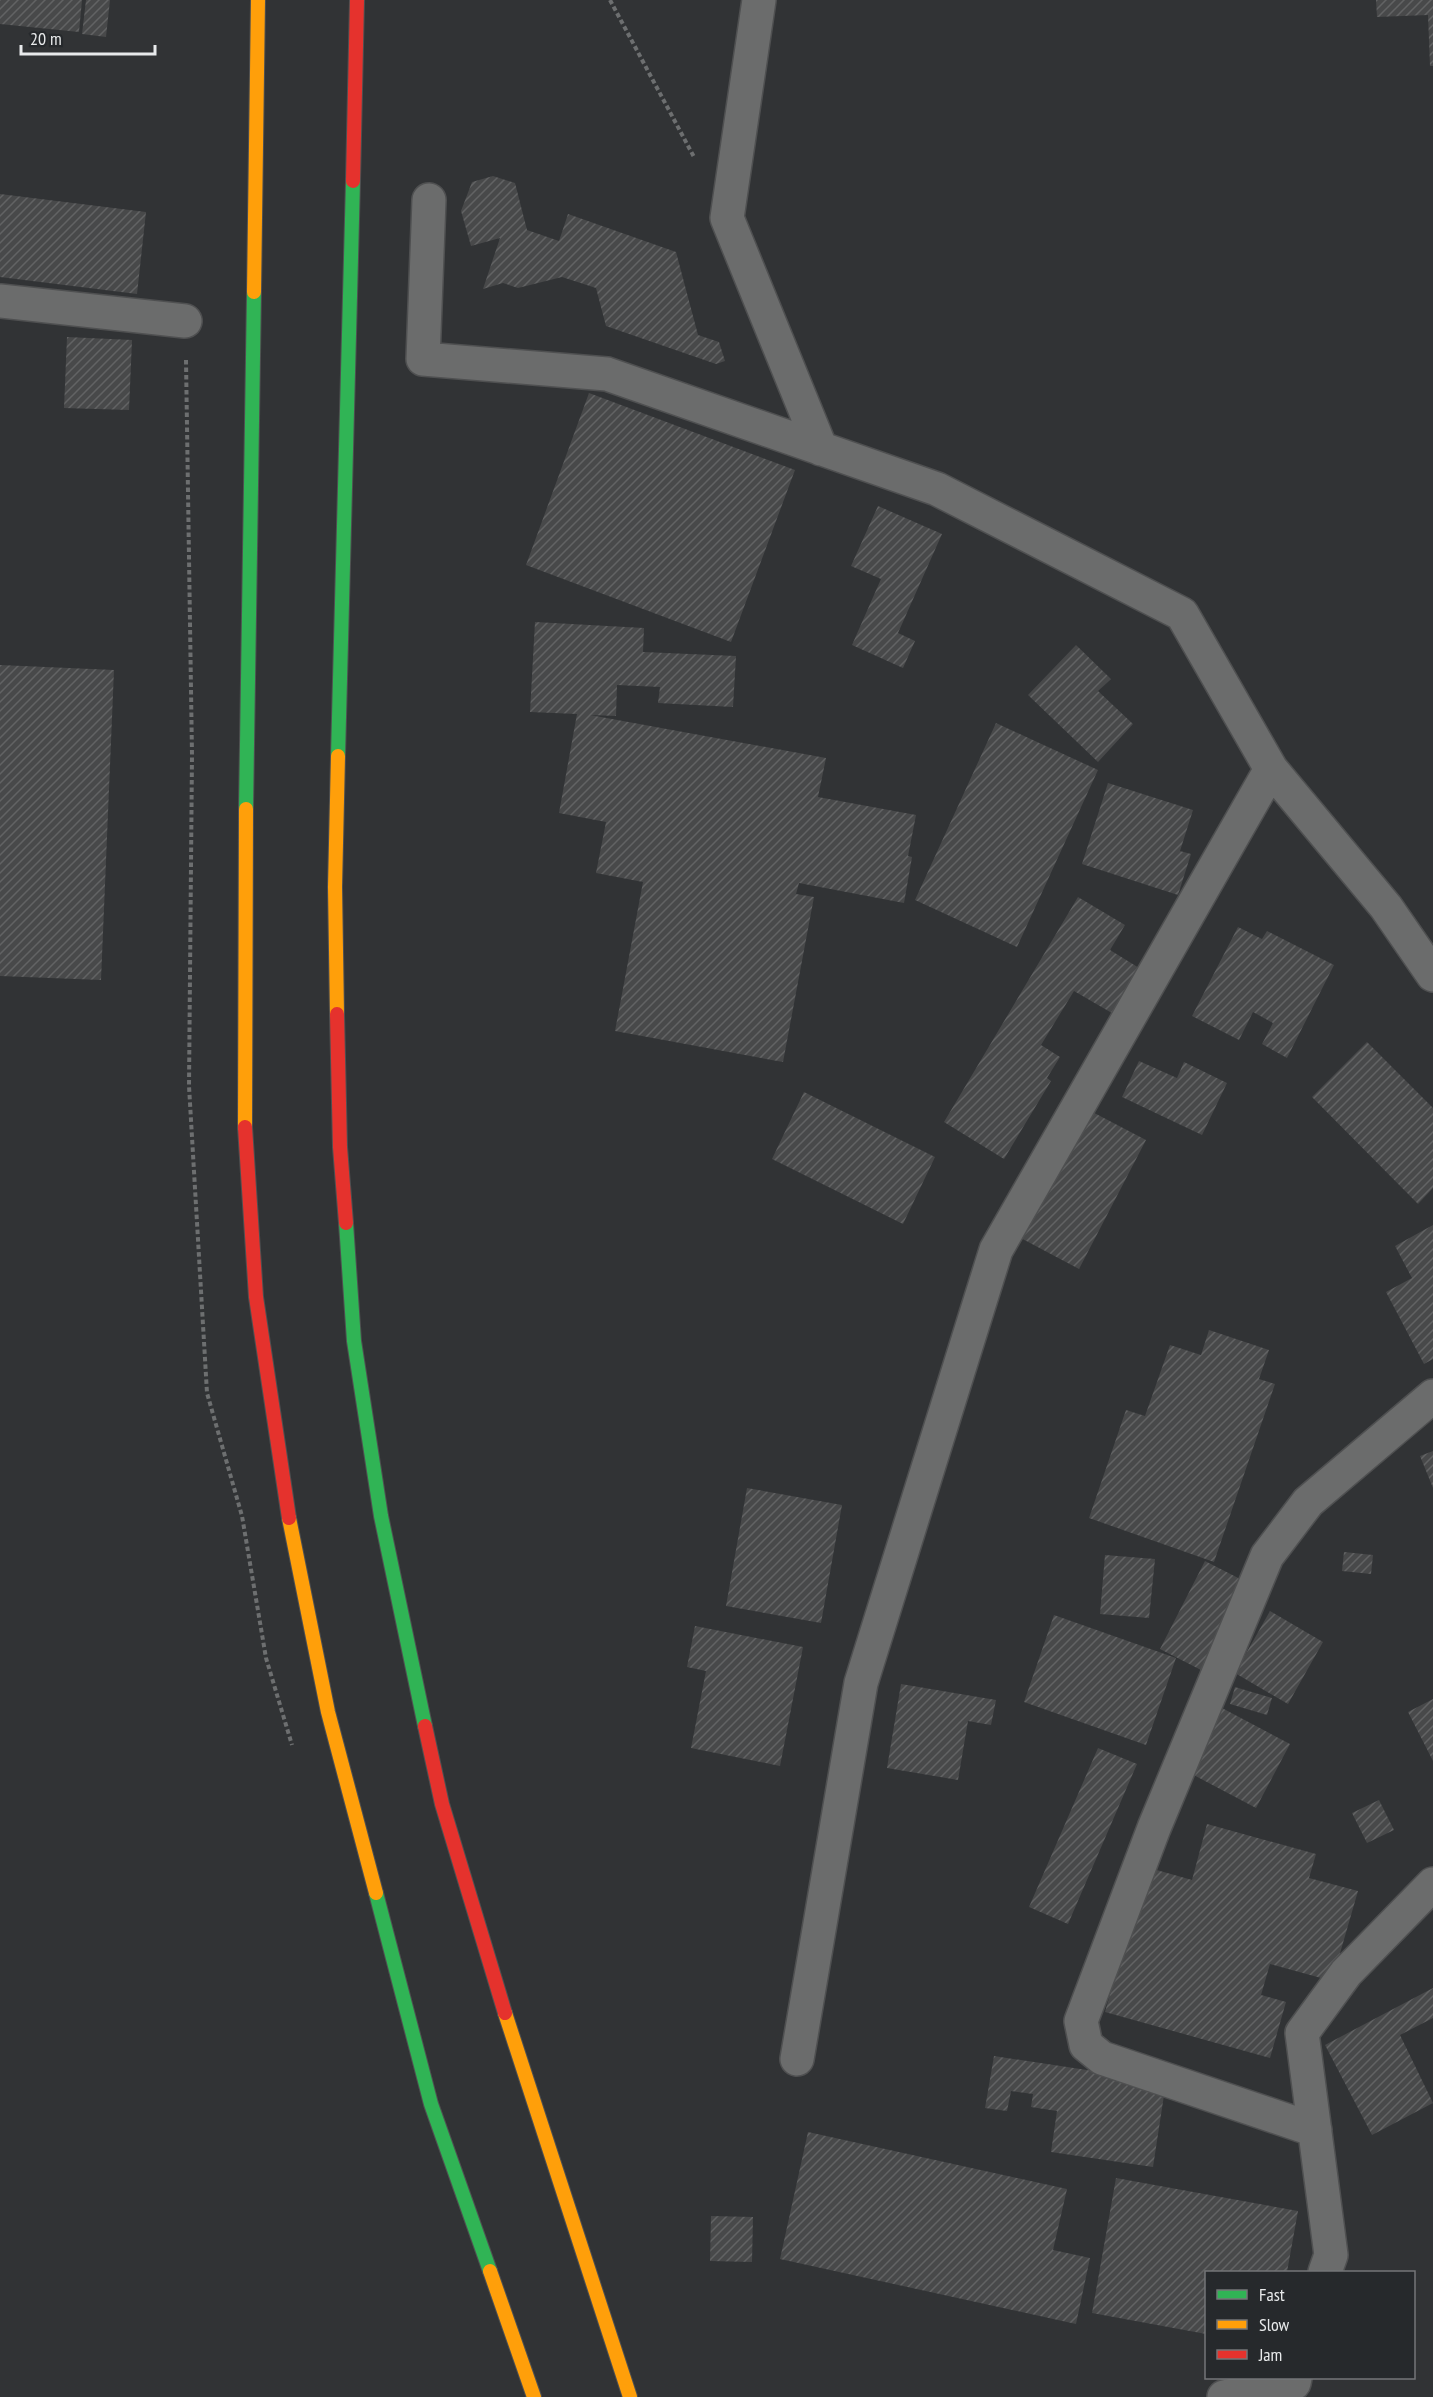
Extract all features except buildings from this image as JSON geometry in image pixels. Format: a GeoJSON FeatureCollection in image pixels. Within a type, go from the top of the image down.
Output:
{"type":"FeatureCollection","features":[{"type":"Feature","properties":{"kind":"highway"},"geometry":{"type":"LineString","coordinates":[[258,0],[246,750],[244,1070],[256,1297],[281,1481],[328,1712],[431,2104],[534,2397]]}},
{"type":"Feature","properties":{"kind":"highway"},"geometry":{"type":"LineString","coordinates":[[357,0],[335,887],[340,1147],[354,1341],[381,1516],[442,1804],[525,2080],[630,2397]]}},
{"type":"Feature","properties":{"kind":"street"},"geometry":{"type":"LineString","coordinates":[[759,0],[727,218],[821,448]]}},
{"type":"Feature","properties":{"kind":"street"},"geometry":{"type":"LineString","coordinates":[[429,200],[423,359],[607,374],[937,489],[1182,614],[1271,769],[1386,908],[1433,975]]}},
{"type":"Feature","properties":{"kind":"street"},"geometry":{"type":"LineString","coordinates":[[0,301],[185,321]]}},
{"type":"Feature","properties":{"kind":"street"},"geometry":{"type":"LineString","coordinates":[[797,2059],[861,1683],[996,1250],[1271,769]]}},
{"type":"Feature","properties":{"kind":"street"},"geometry":{"type":"LineString","coordinates":[[1315,2130],[1102,2058],[1086,2045],[1081,2021],[1154,1828],[1267,1556],[1308,1502],[1433,1396]]}},
{"type":"Feature","properties":{"kind":"street"},"geometry":{"type":"LineString","coordinates":[[1325,2271],[1330,2254],[1302,2033],[1346,1973],[1433,1884]]}},
{"type":"Feature","properties":{"kind":"street"},"geometry":{"type":"LineString","coordinates":[[1224,2397],[1294,2383],[1295,2379]]}},
{"type":"Feature","properties":{"kind":"path"},"geometry":{"type":"LineString","coordinates":[[610,0],[727,218]]}},
{"type":"Feature","properties":{"kind":"traffic: fast"},"geometry":{"type":"LineString","coordinates":[[338,756],[353,181]]}},
{"type":"Feature","properties":{"kind":"traffic: fast"},"geometry":{"type":"LineString","coordinates":[[246,809],[254,292]]}},
{"type":"Feature","properties":{"kind":"traffic: fast"},"geometry":{"type":"LineString","coordinates":[[346,1223],[354,1341],[381,1516],[425,1726]]}},
{"type":"Feature","properties":{"kind":"traffic: fast"},"geometry":{"type":"LineString","coordinates":[[376,1893],[431,2104],[490,2271]]}},
{"type":"Feature","properties":{"kind":"traffic: slow"},"geometry":{"type":"LineString","coordinates":[[254,292],[258,0]]}},
{"type":"Feature","properties":{"kind":"traffic: slow"},"geometry":{"type":"LineString","coordinates":[[337,1014],[335,887],[338,756]]}},
{"type":"Feature","properties":{"kind":"traffic: slow"},"geometry":{"type":"LineString","coordinates":[[245,1127],[246,809]]}},
{"type":"Feature","properties":{"kind":"traffic: slow"},"geometry":{"type":"LineString","coordinates":[[289,1518],[328,1712],[376,1893]]}},
{"type":"Feature","properties":{"kind":"traffic: slow"},"geometry":{"type":"LineString","coordinates":[[505,2013],[630,2397]]}},
{"type":"Feature","properties":{"kind":"traffic: slow"},"geometry":{"type":"LineString","coordinates":[[490,2271],[534,2397]]}},
{"type":"Feature","properties":{"kind":"traffic: jam"},"geometry":{"type":"LineString","coordinates":[[353,181],[357,0]]}},
{"type":"Feature","properties":{"kind":"traffic: jam"},"geometry":{"type":"LineString","coordinates":[[337,1014],[340,1147],[346,1223]]}},
{"type":"Feature","properties":{"kind":"traffic: jam"},"geometry":{"type":"LineString","coordinates":[[245,1127],[256,1297],[289,1518]]}},
{"type":"Feature","properties":{"kind":"traffic: jam"},"geometry":{"type":"LineString","coordinates":[[425,1726],[442,1804],[505,2013]]}}]}
